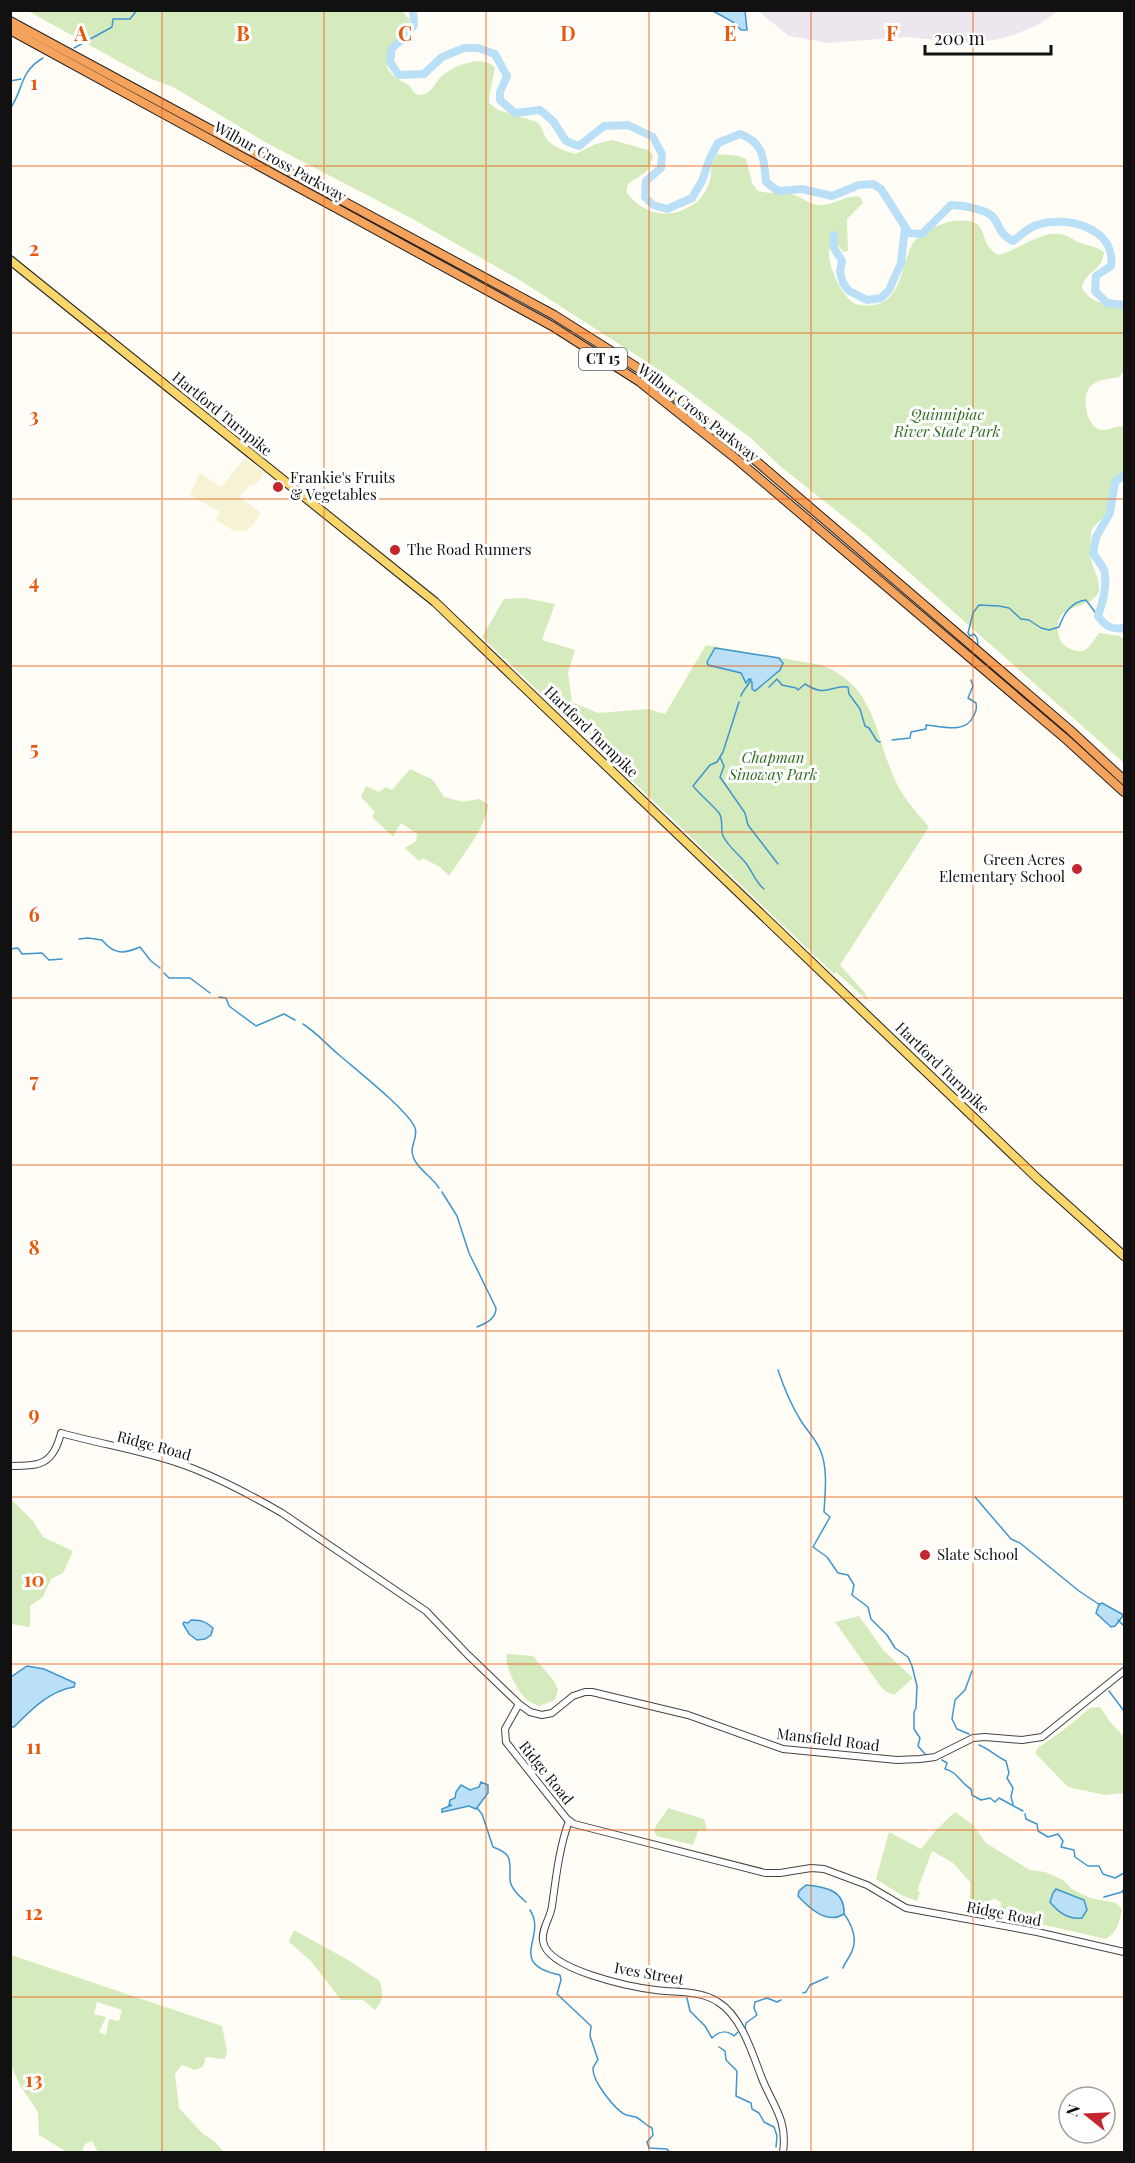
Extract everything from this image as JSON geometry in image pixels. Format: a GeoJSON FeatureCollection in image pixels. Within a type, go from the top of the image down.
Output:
{"type":"FeatureCollection","features":[{"type":"Feature","properties":{"kind":"highway","name":"Wilbur Cross Parkway"},"geometry":{"type":"LineString","coordinates":[[10,21],[554,315],[641,370],[735,443],[1070,730],[1125,780]]}},
{"type":"Feature","properties":{"kind":"highway","name":"Wilbur Cross Parkway"},"geometry":{"type":"LineString","coordinates":[[10,30],[552,326],[640,382],[734,456],[1125,792]]}},
{"type":"Feature","properties":{"kind":"main road","name":"Hartford Turnpike"},"geometry":{"type":"LineString","coordinates":[[10,260],[435,602],[1037,1179],[1125,1256]]}},
{"type":"Feature","properties":{"kind":"street","name":"Ridge Road"},"geometry":{"type":"LineString","coordinates":[[10,1466],[37,1465],[46,1461],[55,1450],[61,1434],[174,1462],[211,1477],[282,1513],[426,1611],[519,1704],[505,1729],[506,1742],[570,1821],[592,1829],[765,1873],[780,1874],[811,1868],[828,1870],[867,1885],[906,1908],[1037,1932],[1125,1952]]}},
{"type":"Feature","properties":{"kind":"street","name":"Mansfield Road"},"geometry":{"type":"LineString","coordinates":[[519,1704],[530,1712],[545,1715],[557,1710],[577,1694],[592,1692],[688,1715],[783,1749],[897,1760],[920,1760],[935,1757],[973,1738],[1022,1740],[1042,1737],[1125,1671]]}},
{"type":"Feature","properties":{"kind":"street","name":"Ives Street"},"geometry":{"type":"LineString","coordinates":[[570,1821],[556,1875],[551,1912],[543,1935],[545,1946],[553,1956],[567,1965],[597,1977],[653,1990],[701,1995],[720,2003],[730,2013],[741,2031],[780,2114],[784,2133],[783,2152]]}},
{"type":"Feature","properties":{"kind":"shaded area"},"geometry":{"type":"Polygon","coordinates":[[[758,11],[1058,11],[1038,25],[994,40],[963,43],[906,37],[828,43],[789,36],[758,11]]]}},
{"type":"Feature","properties":{"kind":"shaded area"},"geometry":{"type":"Polygon","coordinates":[[[245,458],[266,473],[239,497],[261,513],[246,531],[232,530],[216,520],[220,512],[191,496],[191,492],[200,473],[221,487],[245,458]]]}},
{"type":"Feature","properties":{"kind":"green space","name":"Quinnipiac River State Park"},"geometry":{"type":"Polygon","coordinates":[[[28,11],[402,11],[409,19],[409,25],[391,48],[386,61],[387,67],[393,75],[409,85],[416,94],[428,93],[444,74],[463,64],[477,61],[490,64],[495,68],[489,103],[498,110],[537,122],[547,140],[556,147],[575,154],[596,144],[612,140],[648,150],[653,155],[650,167],[628,184],[626,192],[638,205],[646,209],[671,213],[679,212],[695,203],[708,186],[712,164],[718,154],[746,159],[752,183],[758,191],[791,194],[818,205],[849,197],[860,197],[863,203],[847,219],[848,251],[843,252],[835,239],[830,246],[829,253],[839,286],[849,299],[860,305],[878,304],[888,298],[898,284],[913,243],[931,229],[953,221],[966,221],[979,226],[987,244],[999,255],[1048,234],[1065,235],[1104,252],[1100,264],[1087,277],[1082,287],[1094,300],[1124,308],[1124,371],[1119,377],[1101,380],[1088,389],[1086,410],[1096,428],[1104,430],[1124,426],[1124,473],[1117,482],[1110,507],[1091,531],[1090,556],[1099,590],[1096,597],[1090,601],[1061,615],[1058,632],[1060,640],[1068,648],[1076,651],[1088,648],[1099,633],[1120,636],[1124,640],[1124,763],[868,536],[780,466],[752,439],[661,371],[518,279],[411,218],[265,142],[173,87],[149,78],[28,11]]]}},
{"type":"Feature","properties":{"kind":"green space","name":"Chapman Sinoway Park"},"geometry":{"type":"Polygon","coordinates":[[[524,598],[555,604],[542,640],[575,650],[568,673],[572,702],[598,713],[648,709],[665,714],[706,645],[821,665],[840,675],[854,687],[865,701],[872,716],[898,786],[929,827],[840,965],[865,993],[868,1001],[836,972],[834,974],[482,637],[504,599],[524,598]]]}},
{"type":"Feature","properties":{"kind":"green space"},"geometry":{"type":"Polygon","coordinates":[[[410,769],[433,780],[444,797],[463,802],[479,799],[488,804],[479,831],[449,876],[440,867],[423,858],[419,861],[405,848],[416,841],[417,834],[401,823],[393,837],[372,817],[375,812],[361,797],[366,786],[379,792],[386,787],[392,790],[410,769]]]}},
{"type":"Feature","properties":{"kind":"green space"},"geometry":{"type":"Polygon","coordinates":[[[11,1499],[33,1521],[43,1537],[73,1551],[63,1573],[51,1579],[43,1597],[30,1606],[30,1627],[11,1624],[11,1499]]]}},
{"type":"Feature","properties":{"kind":"green space"},"geometry":{"type":"Polygon","coordinates":[[[859,1616],[884,1651],[913,1678],[894,1695],[885,1691],[879,1684],[835,1622],[859,1616]]]}},
{"type":"Feature","properties":{"kind":"green space"},"geometry":{"type":"Polygon","coordinates":[[[507,1654],[533,1656],[554,1681],[558,1690],[555,1700],[539,1706],[526,1699],[509,1671],[507,1654]]]}},
{"type":"Feature","properties":{"kind":"green space"},"geometry":{"type":"Polygon","coordinates":[[[1100,1707],[1124,1737],[1124,1793],[1105,1795],[1068,1787],[1035,1753],[1038,1748],[1090,1708],[1100,1707]]]}},
{"type":"Feature","properties":{"kind":"green space"},"geometry":{"type":"Polygon","coordinates":[[[668,1808],[704,1819],[707,1829],[698,1831],[693,1845],[657,1836],[655,1828],[668,1808]]]}},
{"type":"Feature","properties":{"kind":"green space"},"geometry":{"type":"Polygon","coordinates":[[[955,1812],[972,1824],[986,1843],[1030,1870],[1045,1872],[1063,1880],[1072,1889],[1090,1898],[1116,1903],[1122,1909],[1116,1930],[1106,1939],[996,1914],[1002,1904],[996,1899],[990,1900],[985,1915],[967,1912],[970,1882],[953,1863],[932,1851],[917,1891],[920,1892],[917,1901],[901,1895],[876,1879],[889,1832],[921,1849],[955,1812]]]}},
{"type":"Feature","properties":{"kind":"green space"},"geometry":{"type":"Polygon","coordinates":[[[294,1930],[380,1981],[382,1997],[375,2010],[363,2000],[341,2000],[310,1960],[289,1942],[294,1930]]]}},
{"type":"Feature","properties":{"kind":"green space"},"geometry":{"type":"Polygon","coordinates":[[[11,1955],[222,2026],[227,2051],[225,2059],[206,2057],[203,2067],[195,2070],[182,2065],[175,2074],[179,2108],[224,2152],[98,2152],[92,2141],[85,2144],[82,2152],[67,2152],[39,2135],[38,2112],[19,2084],[11,2065],[11,1955]],[[97,2002],[94,2014],[106,2017],[99,2032],[106,2035],[109,2019],[119,2021],[122,2010],[97,2002]]]}},
{"type":"Feature","properties":{"kind":"water"},"geometry":{"type":"Polygon","coordinates":[[[713,11],[745,11],[747,30],[741,30],[733,22],[713,11]]]}},
{"type":"Feature","properties":{"kind":"water"},"geometry":{"type":"Polygon","coordinates":[[[715,648],[779,658],[783,663],[780,670],[755,691],[752,689],[752,682],[749,679],[746,683],[741,673],[708,665],[707,662],[715,648]]]}},
{"type":"Feature","properties":{"kind":"water"},"geometry":{"type":"Polygon","coordinates":[[[1102,1603],[1122,1614],[1123,1616],[1115,1626],[1111,1627],[1096,1613],[1099,1604],[1102,1603]]]}},
{"type":"Feature","properties":{"kind":"water"},"geometry":{"type":"Polygon","coordinates":[[[191,1620],[203,1621],[213,1628],[211,1635],[197,1640],[189,1634],[183,1624],[191,1620]]]}},
{"type":"Feature","properties":{"kind":"water"},"geometry":{"type":"Polygon","coordinates":[[[27,1666],[44,1669],[75,1683],[74,1687],[49,1697],[14,1727],[11,1727],[11,1677],[27,1666]]]}},
{"type":"Feature","properties":{"kind":"water"},"geometry":{"type":"Polygon","coordinates":[[[481,1782],[488,1785],[488,1793],[476,1809],[469,1806],[442,1812],[442,1809],[452,1805],[449,1805],[450,1800],[455,1798],[461,1785],[470,1790],[479,1787],[481,1782]]]}},
{"type":"Feature","properties":{"kind":"water"},"geometry":{"type":"Polygon","coordinates":[[[806,1885],[833,1891],[841,1900],[844,1914],[831,1918],[813,1910],[798,1896],[799,1891],[806,1885]]]}},
{"type":"Feature","properties":{"kind":"water"},"geometry":{"type":"Polygon","coordinates":[[[1056,1889],[1084,1900],[1087,1910],[1082,1918],[1068,1916],[1053,1906],[1050,1902],[1056,1889]]]}},
{"type":"Feature","properties":{"kind":"waterway"},"geometry":{"type":"LineString","coordinates":[[74,48],[112,27],[113,19],[130,19],[137,10]]}},
{"type":"Feature","properties":{"kind":"waterway"},"geometry":{"type":"LineString","coordinates":[[413,10],[414,25],[392,48],[390,62],[399,75],[424,74],[442,57],[464,48],[478,48],[495,54],[507,76],[500,92],[500,100],[515,113],[540,110],[553,121],[566,141],[579,146],[604,126],[628,125],[653,137],[662,154],[661,168],[646,181],[645,197],[653,205],[667,209],[692,198],[718,143],[740,134],[748,137],[758,147],[763,159],[766,182],[778,191],[802,189],[832,196],[859,185],[873,184],[881,189],[909,233],[922,234],[951,205],[972,208],[991,215],[1001,231],[1013,241],[1031,228],[1049,222],[1075,224],[1087,228],[1106,242],[1110,253],[1111,266],[1096,276],[1095,291],[1107,303],[1124,305]]}},
{"type":"Feature","properties":{"kind":"waterway"},"geometry":{"type":"LineString","coordinates":[[10,109],[26,75],[35,63],[43,58]]}},
{"type":"Feature","properties":{"kind":"waterway"},"geometry":{"type":"LineString","coordinates":[[10,81],[21,79]]}},
{"type":"Feature","properties":{"kind":"waterway"},"geometry":{"type":"LineString","coordinates":[[834,235],[834,248],[842,261],[840,272],[843,283],[849,291],[867,300],[881,298],[889,290],[901,263],[905,227]]}},
{"type":"Feature","properties":{"kind":"waterway"},"geometry":{"type":"LineString","coordinates":[[1124,475],[1115,482],[1110,513],[1096,537],[1093,553],[1103,568],[1105,576],[1102,605],[1098,616],[1109,626],[1124,628]]}},
{"type":"Feature","properties":{"kind":"waterway"},"geometry":{"type":"LineString","coordinates":[[978,644],[974,634],[970,636],[968,633],[973,613],[979,605],[1009,608],[1021,619],[1029,620],[1049,630],[1059,627],[1069,609],[1081,601],[1086,600],[1098,616]]}},
{"type":"Feature","properties":{"kind":"waterway"},"geometry":{"type":"LineString","coordinates":[[741,696],[751,679]]}},
{"type":"Feature","properties":{"kind":"waterway"},"geometry":{"type":"LineString","coordinates":[[769,687],[777,679],[782,685],[798,690],[805,684],[824,691],[848,687],[849,694],[860,709],[865,726],[880,742]]}},
{"type":"Feature","properties":{"kind":"waterway"},"geometry":{"type":"LineString","coordinates":[[892,740],[910,738],[911,732],[926,729],[926,725],[952,728],[964,726],[975,713],[976,707],[976,703],[968,698],[973,686],[971,680]]}},
{"type":"Feature","properties":{"kind":"waterway"},"geometry":{"type":"LineString","coordinates":[[739,702],[723,752],[717,762],[710,765],[693,786],[719,813],[725,840],[745,862],[764,889]]}},
{"type":"Feature","properties":{"kind":"waterway"},"geometry":{"type":"LineString","coordinates":[[720,757],[724,766],[720,777],[745,813],[748,825],[778,864]]}},
{"type":"Feature","properties":{"kind":"waterway"},"geometry":{"type":"LineString","coordinates":[[79,939],[102,940],[106,945],[120,952],[140,947],[160,968]]}},
{"type":"Feature","properties":{"kind":"waterway"},"geometry":{"type":"LineString","coordinates":[[10,949],[18,948],[22,954],[42,953],[49,960],[62,959]]}},
{"type":"Feature","properties":{"kind":"waterway"},"geometry":{"type":"LineString","coordinates":[[164,973],[169,978],[190,978],[210,993]]}},
{"type":"Feature","properties":{"kind":"waterway"},"geometry":{"type":"LineString","coordinates":[[219,997],[226,998],[229,1006],[256,1026],[284,1014],[295,1020]]}},
{"type":"Feature","properties":{"kind":"waterway"},"geometry":{"type":"LineString","coordinates":[[303,1024],[403,1111],[416,1131],[412,1148],[413,1157],[439,1188]]}},
{"type":"Feature","properties":{"kind":"waterway"},"geometry":{"type":"LineString","coordinates":[[442,1192],[457,1216],[469,1253],[496,1308],[492,1318],[477,1327]]}},
{"type":"Feature","properties":{"kind":"waterway"},"geometry":{"type":"LineString","coordinates":[[778,1370],[794,1409],[817,1444],[825,1466],[824,1512],[830,1517],[813,1547],[827,1557],[838,1573],[848,1575],[854,1585],[852,1595],[868,1607],[871,1619],[887,1635],[895,1648],[908,1657],[917,1686],[914,1729],[920,1738],[918,1746],[925,1754]]}},
{"type":"Feature","properties":{"kind":"waterway"},"geometry":{"type":"LineString","coordinates":[[975,1497],[1011,1539],[1020,1543],[1100,1605]]}},
{"type":"Feature","properties":{"kind":"waterway"},"geometry":{"type":"LineString","coordinates":[[1118,1620],[1124,1626]]}},
{"type":"Feature","properties":{"kind":"waterway"},"geometry":{"type":"LineString","coordinates":[[969,1734],[957,1729],[952,1719],[955,1700],[965,1690],[972,1671]]}},
{"type":"Feature","properties":{"kind":"waterway"},"geometry":{"type":"LineString","coordinates":[[1109,1691],[1124,1711]]}},
{"type":"Feature","properties":{"kind":"waterway"},"geometry":{"type":"LineString","coordinates":[[979,1745],[1006,1761],[1009,1773],[1007,1778],[1013,1788],[1011,1797],[1013,1804]]}},
{"type":"Feature","properties":{"kind":"waterway"},"geometry":{"type":"LineString","coordinates":[[942,1760],[947,1763],[945,1769],[971,1789],[972,1795],[981,1800],[990,1798],[995,1802],[999,1798],[1023,1811]]}},
{"type":"Feature","properties":{"kind":"waterway"},"geometry":{"type":"LineString","coordinates":[[477,1808],[482,1814],[493,1847],[504,1852],[509,1858],[510,1881],[513,1888],[526,1902]]}},
{"type":"Feature","properties":{"kind":"waterway"},"geometry":{"type":"LineString","coordinates":[[1025,1814],[1026,1819],[1037,1824],[1038,1831],[1048,1837],[1058,1834],[1063,1841],[1061,1847],[1074,1850],[1075,1857],[1088,1866],[1099,1866],[1103,1874],[1115,1878],[1124,1873]]}},
{"type":"Feature","properties":{"kind":"waterway"},"geometry":{"type":"LineString","coordinates":[[1104,1897],[1122,1892],[1124,1889]]}},
{"type":"Feature","properties":{"kind":"waterway"},"geometry":{"type":"LineString","coordinates":[[530,1910],[535,1930],[531,1956],[535,1964],[544,1970],[560,1975],[557,1994],[591,2026],[590,2036],[598,2060],[593,2068],[600,2087],[621,2112],[636,2117],[652,2128],[653,2135],[647,2142],[649,2148],[667,2149],[669,2152]]}},
{"type":"Feature","properties":{"kind":"waterway"},"geometry":{"type":"LineString","coordinates":[[843,1968],[854,1946],[851,1926],[844,1914]]}},
{"type":"Feature","properties":{"kind":"waterway"},"geometry":{"type":"LineString","coordinates":[[803,1993],[810,1985],[828,1977]]}},
{"type":"Feature","properties":{"kind":"waterway"},"geometry":{"type":"LineString","coordinates":[[676,1981],[679,1988],[687,1991]]}},
{"type":"Feature","properties":{"kind":"waterway"},"geometry":{"type":"LineString","coordinates":[[687,1998],[690,2011],[705,2026],[712,2038],[720,2033],[726,2032],[734,2036],[738,2032]]}},
{"type":"Feature","properties":{"kind":"waterway"},"geometry":{"type":"LineString","coordinates":[[745,2029],[746,2023],[757,2015],[754,2008],[755,2002],[767,1998],[777,2002],[781,2000]]}},
{"type":"Feature","properties":{"kind":"waterway"},"geometry":{"type":"LineString","coordinates":[[719,2047],[725,2051],[726,2060],[737,2071],[736,2096],[751,2103],[752,2109],[759,2113],[764,2122],[774,2127],[777,2136],[776,2147]]}},
{"type":"Feature","properties":{"kind":"place","name":"Frankie's Fruits & Vegetables"},"geometry":{"type":"Point","coordinates":[278,487]}},
{"type":"Feature","properties":{"kind":"place","name":"The Road Runners"},"geometry":{"type":"Point","coordinates":[395,550]}},
{"type":"Feature","properties":{"kind":"place","name":"Green Acres Elementary School"},"geometry":{"type":"Point","coordinates":[1077,869]}},
{"type":"Feature","properties":{"kind":"place","name":"Slate School"},"geometry":{"type":"Point","coordinates":[925,1555]}}]}
